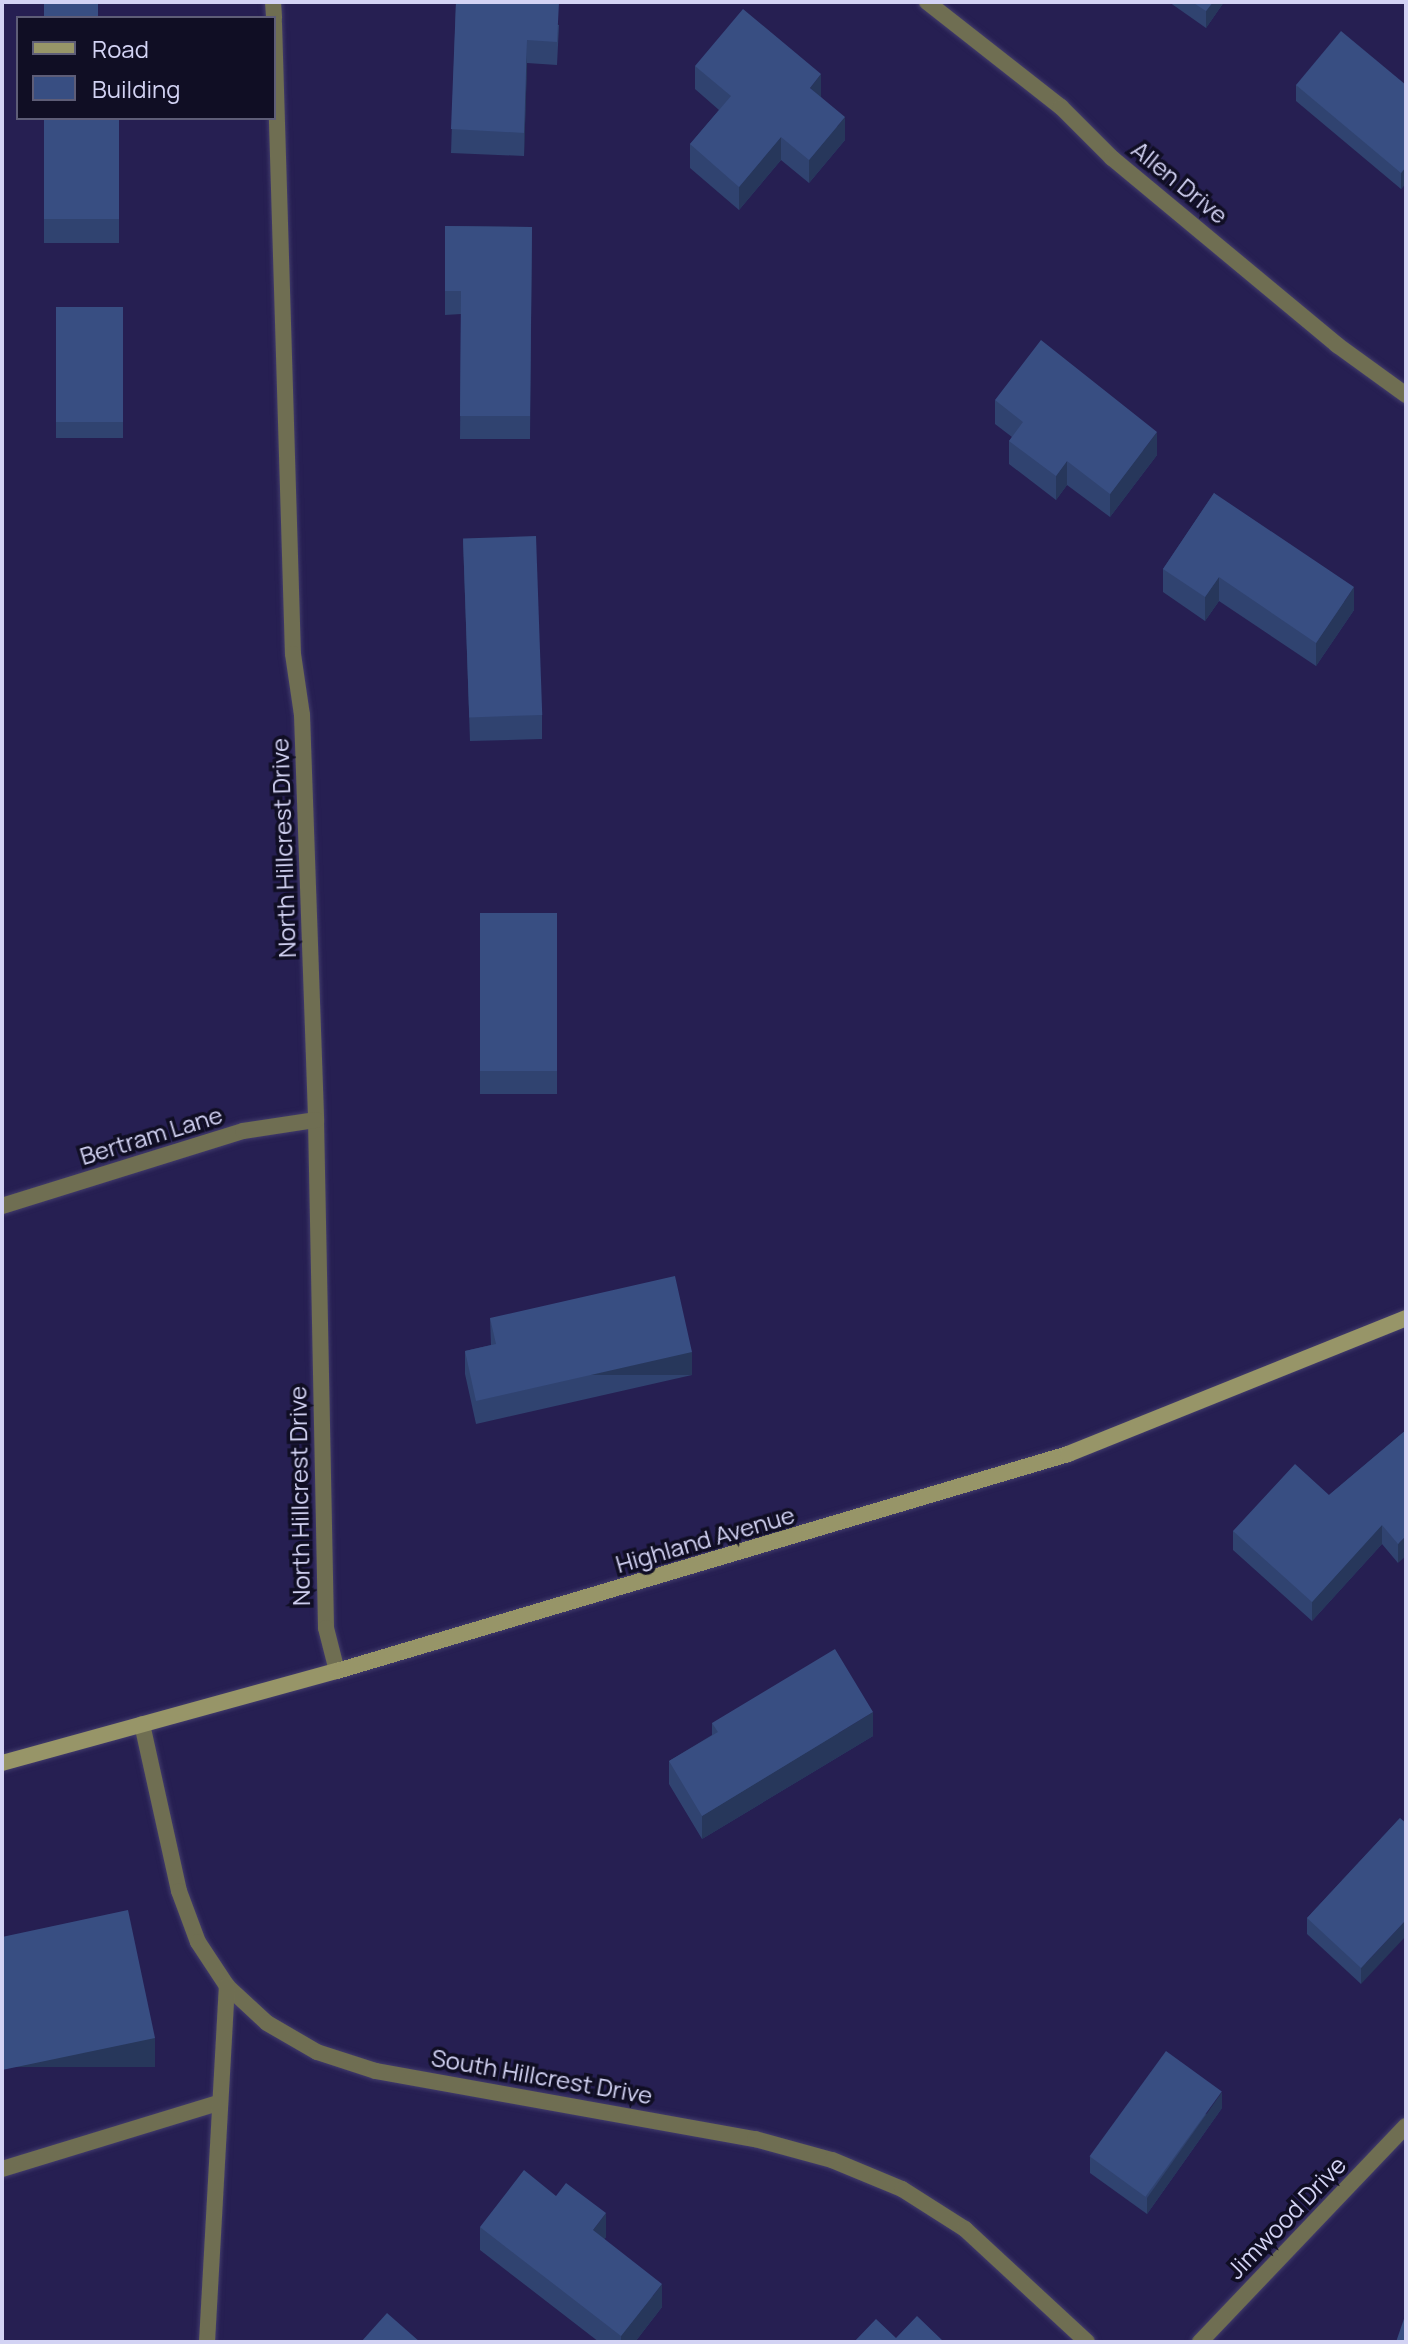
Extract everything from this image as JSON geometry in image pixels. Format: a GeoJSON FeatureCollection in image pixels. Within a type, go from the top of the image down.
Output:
{"type":"FeatureCollection","features":[{"type":"Feature","properties":{"kind":"main road","name":"Highland Avenue"},"geometry":{"type":"LineString","coordinates":[[2,1763],[337,1671],[1068,1454],[1305,1363],[1406,1318]]}},
{"type":"Feature","properties":{"kind":"street","name":"Allen Drive"},"geometry":{"type":"LineString","coordinates":[[927,2],[1061,107],[1112,158],[1337,345],[1406,395]]}},
{"type":"Feature","properties":{"kind":"street","name":"North Hillcrest Drive"},"geometry":{"type":"LineString","coordinates":[[276,88],[293,654],[302,715],[316,1120],[326,1628],[337,1671]]}},
{"type":"Feature","properties":{"kind":"street","name":"Bertram Lane"},"geometry":{"type":"LineString","coordinates":[[2,1206],[243,1131],[316,1120]]}},
{"type":"Feature","properties":{"kind":"street","name":"South Hillcrest Drive"},"geometry":{"type":"LineString","coordinates":[[142,1724],[179,1891],[198,1942],[227,1986],[267,2023],[304,2045],[376,2071],[755,2139],[846,2166],[902,2189],[965,2229],[1087,2342]]}},
{"type":"Feature","properties":{"kind":"street"},"geometry":{"type":"LineString","coordinates":[[207,2342],[218,2103],[227,1986]]}},
{"type":"Feature","properties":{"kind":"street"},"geometry":{"type":"LineString","coordinates":[[2,2169],[218,2103]]}},
{"type":"Feature","properties":{"kind":"street","name":"Jimwood Drive"},"geometry":{"type":"LineString","coordinates":[[1200,2342],[1406,2126]]}},
{"type":"Feature","properties":{"kind":"building"},"geometry":{"type":"Polygon","coordinates":[[[44,2],[98,2],[98,16],[44,16],[44,2]]]}},
{"type":"Feature","properties":{"kind":"building"},"geometry":{"type":"Polygon","coordinates":[[[456,2],[559,2],[557,42],[527,40],[524,133],[451,129],[456,2]]]}},
{"type":"Feature","properties":{"kind":"building"},"geometry":{"type":"Polygon","coordinates":[[[1192,2],[1213,2],[1206,11],[1192,2]]]}},
{"type":"Feature","properties":{"kind":"building"},"geometry":{"type":"Polygon","coordinates":[[[743,9],[821,74],[810,88],[845,117],[809,160],[781,137],[739,187],[690,144],[731,96],[695,66],[743,9]]]}},
{"type":"Feature","properties":{"kind":"building"},"geometry":{"type":"Polygon","coordinates":[[[1341,31],[1406,85],[1406,167],[1401,173],[1296,85],[1341,31]]]}},
{"type":"Feature","properties":{"kind":"building"},"geometry":{"type":"Polygon","coordinates":[[[44,120],[119,120],[119,219],[44,219],[44,120]]]}},
{"type":"Feature","properties":{"kind":"building"},"geometry":{"type":"Polygon","coordinates":[[[445,226],[532,227],[530,416],[460,416],[461,291],[445,291],[445,226]]]}},
{"type":"Feature","properties":{"kind":"building"},"geometry":{"type":"Polygon","coordinates":[[[56,307],[123,307],[123,422],[56,422],[56,307]]]}},
{"type":"Feature","properties":{"kind":"building"},"geometry":{"type":"Polygon","coordinates":[[[1041,340],[1157,432],[1110,494],[1067,461],[1056,476],[1009,441],[1023,422],[995,400],[1041,340]]]}},
{"type":"Feature","properties":{"kind":"building"},"geometry":{"type":"Polygon","coordinates":[[[1214,493],[1354,587],[1316,643],[1219,577],[1205,597],[1163,569],[1214,493]]]}},
{"type":"Feature","properties":{"kind":"building"},"geometry":{"type":"Polygon","coordinates":[[[536,536],[542,715],[469,717],[463,539],[536,536]]]}},
{"type":"Feature","properties":{"kind":"building"},"geometry":{"type":"Polygon","coordinates":[[[480,913],[557,913],[557,1071],[480,1071],[480,913]]]}},
{"type":"Feature","properties":{"kind":"building"},"geometry":{"type":"Polygon","coordinates":[[[675,1276],[692,1352],[476,1401],[465,1351],[496,1344],[490,1318],[675,1276]]]}},
{"type":"Feature","properties":{"kind":"building"},"geometry":{"type":"Polygon","coordinates":[[[1406,1430],[1406,1536],[1398,1544],[1382,1525],[1312,1602],[1233,1531],[1295,1464],[1329,1495],[1406,1430]]]}},
{"type":"Feature","properties":{"kind":"building"},"geometry":{"type":"Polygon","coordinates":[[[835,1649],[873,1712],[702,1816],[669,1761],[718,1732],[712,1723],[835,1649]]]}},
{"type":"Feature","properties":{"kind":"building"},"geometry":{"type":"Polygon","coordinates":[[[1400,1818],[1406,1823],[1406,1920],[1361,1968],[1307,1918],[1400,1818]]]}},
{"type":"Feature","properties":{"kind":"building"},"geometry":{"type":"Polygon","coordinates":[[[128,1910],[155,2038],[2,2070],[2,1937],[128,1910]]]}},
{"type":"Feature","properties":{"kind":"building"},"geometry":{"type":"Polygon","coordinates":[[[1166,2051],[1222,2092],[1145,2197],[1090,2156],[1166,2051]]]}},
{"type":"Feature","properties":{"kind":"building"},"geometry":{"type":"Polygon","coordinates":[[[524,2170],[556,2196],[566,2183],[606,2213],[593,2230],[662,2284],[621,2336],[480,2227],[524,2170]]]}},
{"type":"Feature","properties":{"kind":"building"},"geometry":{"type":"Polygon","coordinates":[[[387,2313],[420,2342],[361,2342],[387,2313]]]}},
{"type":"Feature","properties":{"kind":"building"},"geometry":{"type":"Polygon","coordinates":[[[1406,2313],[1406,2342],[1396,2342],[1406,2313]]]}},
{"type":"Feature","properties":{"kind":"building"},"geometry":{"type":"Polygon","coordinates":[[[917,2316],[944,2342],[854,2342],[876,2319],[896,2338],[917,2316]]]}}]}
